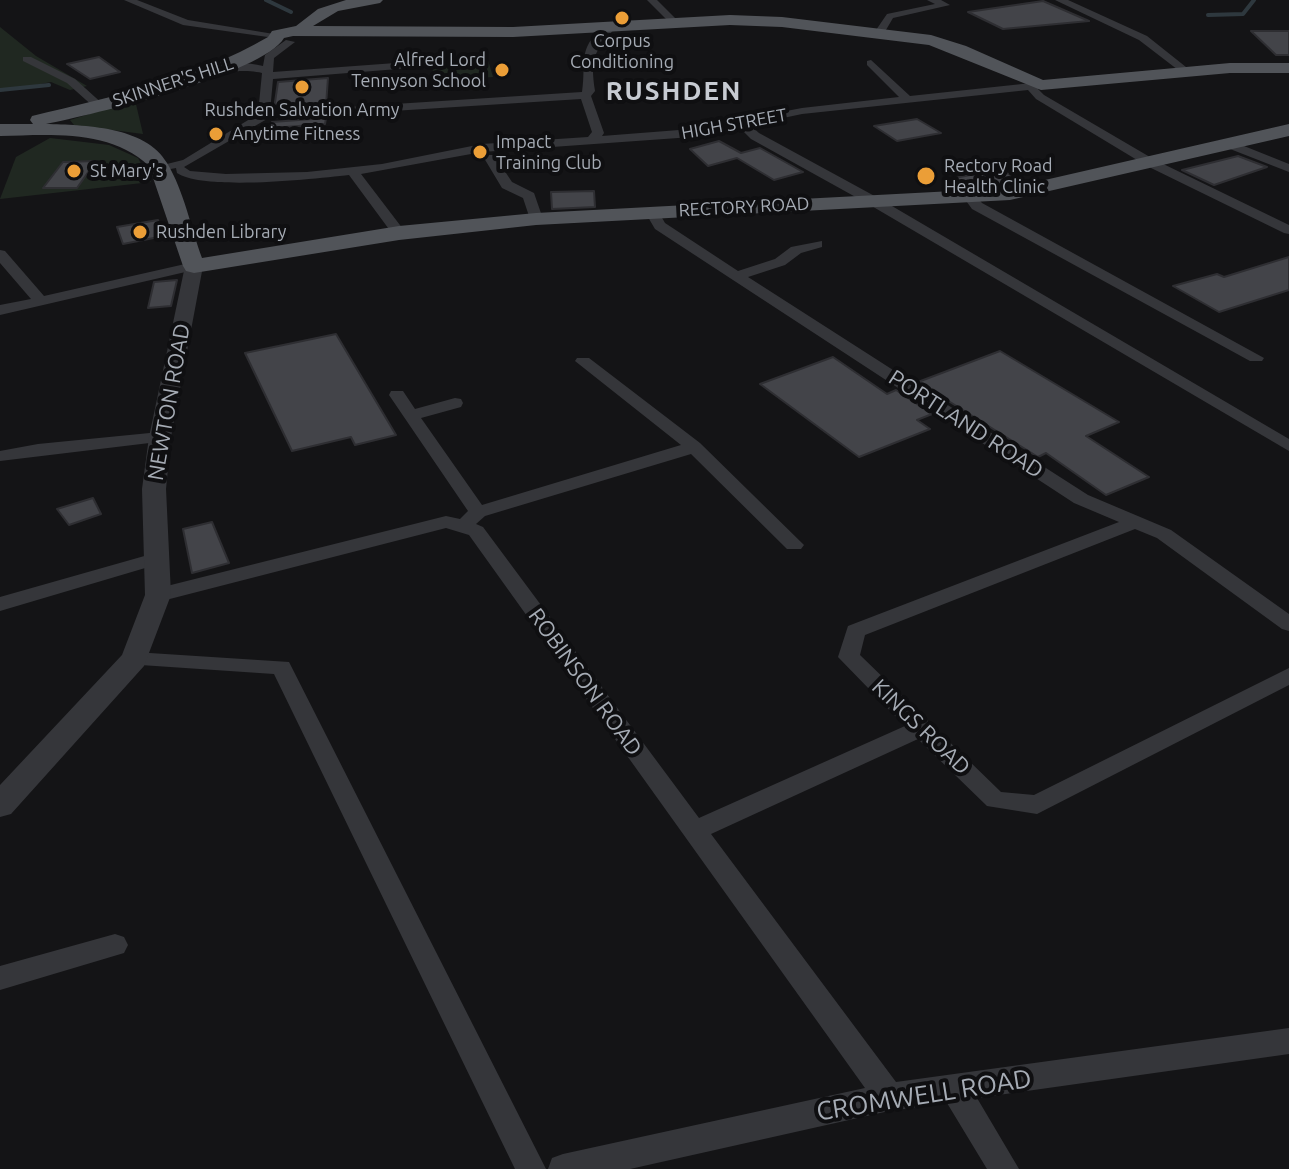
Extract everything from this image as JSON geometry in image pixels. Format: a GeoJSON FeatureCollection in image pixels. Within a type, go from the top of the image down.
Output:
{"type":"FeatureCollection","features":[{"type":"Feature","properties":{"kind":"main road","name":"SKINNER'S HILL"},"geometry":{"type":"LineString","coordinates":[[70,123],[99,106],[223,67],[288,36],[320,11],[375,0]]}},
{"type":"Feature","properties":{"kind":"main road"},"geometry":{"type":"LineString","coordinates":[[288,36],[513,32],[673,21],[773,21],[879,33],[950,46],[1036,86]]}},
{"type":"Feature","properties":{"kind":"main road","name":"HIGH STREET"},"geometry":{"type":"LineString","coordinates":[[1036,86],[1217,69],[1268,79],[1289,69]]}},
{"type":"Feature","properties":{"kind":"main road"},"geometry":{"type":"LineString","coordinates":[[0,127],[70,123],[148,151],[158,164],[194,266]]}},
{"type":"Feature","properties":{"kind":"main road","name":"RECTORY ROAD"},"geometry":{"type":"LineString","coordinates":[[194,266],[399,233],[536,219],[970,198],[1027,191],[1289,130]]}},
{"type":"Feature","properties":{"kind":"street"},"geometry":{"type":"LineString","coordinates":[[129,0],[186,23],[288,36]]}},
{"type":"Feature","properties":{"kind":"street"},"geometry":{"type":"LineString","coordinates":[[652,0],[673,21]]}},
{"type":"Feature","properties":{"kind":"street"},"geometry":{"type":"LineString","coordinates":[[879,33],[890,16],[945,5],[932,0]]}},
{"type":"Feature","properties":{"kind":"street"},"geometry":{"type":"LineString","coordinates":[[1060,0],[1143,38],[1186,71]]}},
{"type":"Feature","properties":{"kind":"street"},"geometry":{"type":"LineString","coordinates":[[166,188],[183,166],[264,116],[585,95],[589,91],[584,64],[587,52],[611,27]]}},
{"type":"Feature","properties":{"kind":"street"},"geometry":{"type":"LineString","coordinates":[[264,116],[271,53],[288,36]]}},
{"type":"Feature","properties":{"kind":"street"},"geometry":{"type":"LineString","coordinates":[[27,59],[71,81],[99,106]]}},
{"type":"Feature","properties":{"kind":"street"},"geometry":{"type":"LineString","coordinates":[[871,63],[907,99]]}},
{"type":"Feature","properties":{"kind":"street"},"geometry":{"type":"LineString","coordinates":[[223,67],[250,66],[268,73],[423,64]]}},
{"type":"Feature","properties":{"kind":"street"},"geometry":{"type":"LineString","coordinates":[[1036,86],[1040,97],[1151,163],[1289,230]]}},
{"type":"Feature","properties":{"kind":"street","name":"HIGH STREET"},"geometry":{"type":"LineString","coordinates":[[158,164],[183,166],[202,176],[254,178],[352,171],[482,148],[692,133],[802,111],[1036,86]]}},
{"type":"Feature","properties":{"kind":"street"},"geometry":{"type":"LineString","coordinates":[[585,95],[598,129],[597,137],[592,139]]}},
{"type":"Feature","properties":{"kind":"street"},"geometry":{"type":"LineString","coordinates":[[743,125],[755,136],[875,202],[1289,446]]}},
{"type":"Feature","properties":{"kind":"street"},"geometry":{"type":"LineString","coordinates":[[1229,144],[1289,168]]}},
{"type":"Feature","properties":{"kind":"street"},"geometry":{"type":"LineString","coordinates":[[490,158],[507,185],[529,196],[536,219]]}},
{"type":"Feature","properties":{"kind":"street"},"geometry":{"type":"LineString","coordinates":[[352,171],[399,233]]}},
{"type":"Feature","properties":{"kind":"street"},"geometry":{"type":"LineString","coordinates":[[970,198],[977,206],[1256,358]]}},
{"type":"Feature","properties":{"kind":"street","name":"PORTLAND ROAD"},"geometry":{"type":"LineString","coordinates":[[652,212],[660,226],[736,276],[1081,499],[1164,534],[1289,624]]}},
{"type":"Feature","properties":{"kind":"street"},"geometry":{"type":"LineString","coordinates":[[736,276],[780,262],[796,250],[817,244]]}},
{"type":"Feature","properties":{"kind":"street"},"geometry":{"type":"LineString","coordinates":[[0,254],[41,301]]}},
{"type":"Feature","properties":{"kind":"street"},"geometry":{"type":"LineString","coordinates":[[0,310],[194,266]]}},
{"type":"Feature","properties":{"kind":"street","name":"NEWTON ROAD"},"geometry":{"type":"LineString","coordinates":[[0,805],[134,659],[158,595],[154,489],[160,437],[194,266]]}},
{"type":"Feature","properties":{"kind":"street"},"geometry":{"type":"LineString","coordinates":[[583,361],[694,447],[794,545]]}},
{"type":"Feature","properties":{"kind":"street","name":"ROBINSON ROAD"},"geometry":{"type":"LineString","coordinates":[[397,395],[476,531],[889,1097]]}},
{"type":"Feature","properties":{"kind":"street"},"geometry":{"type":"LineString","coordinates":[[410,416],[455,403]]}},
{"type":"Feature","properties":{"kind":"street"},"geometry":{"type":"LineString","coordinates":[[0,456],[38,449],[160,437]]}},
{"type":"Feature","properties":{"kind":"street"},"geometry":{"type":"LineString","coordinates":[[158,595],[446,522],[471,519],[694,447]]}},
{"type":"Feature","properties":{"kind":"street","name":"KINGS ROAD"},"geometry":{"type":"LineString","coordinates":[[1136,522],[855,631],[849,657],[995,800],[1037,805],[1289,676]]}},
{"type":"Feature","properties":{"kind":"street"},"geometry":{"type":"LineString","coordinates":[[0,604],[155,559]]}},
{"type":"Feature","properties":{"kind":"street"},"geometry":{"type":"LineString","coordinates":[[134,659],[281,667],[531,1169]]}},
{"type":"Feature","properties":{"kind":"street"},"geometry":{"type":"LineString","coordinates":[[693,832],[921,728]]}},
{"type":"Feature","properties":{"kind":"street"},"geometry":{"type":"LineString","coordinates":[[0,978],[115,945]]}},
{"type":"Feature","properties":{"kind":"street","name":"CROMWELL ROAD"},"geometry":{"type":"LineString","coordinates":[[563,1169],[889,1097],[1289,1041]]}},
{"type":"Feature","properties":{"kind":"street"},"geometry":{"type":"LineString","coordinates":[[954,1088],[1004,1169]]}},
{"type":"Feature","properties":{"kind":"shaded area"},"geometry":{"type":"Polygon","coordinates":[[[0,27],[36,56],[87,86],[70,90],[51,82],[0,92],[0,27]]]}},
{"type":"Feature","properties":{"kind":"shaded area"},"geometry":{"type":"Polygon","coordinates":[[[488,60],[493,77],[434,81],[432,63],[488,60]]]}},
{"type":"Feature","properties":{"kind":"shaded area"},"geometry":{"type":"Polygon","coordinates":[[[135,100],[143,134],[74,125],[70,120],[135,100]]]}},
{"type":"Feature","properties":{"kind":"shaded area"},"geometry":{"type":"Polygon","coordinates":[[[50,138],[109,145],[138,158],[151,182],[0,199],[16,157],[50,138]]]}},
{"type":"Feature","properties":{"kind":"building"},"geometry":{"type":"Polygon","coordinates":[[[1043,1],[1089,21],[1003,29],[968,12],[1043,1]]]}},
{"type":"Feature","properties":{"kind":"building"},"geometry":{"type":"Polygon","coordinates":[[[1251,31],[1289,31],[1289,55],[1276,55],[1251,31]]]}},
{"type":"Feature","properties":{"kind":"building"},"geometry":{"type":"Polygon","coordinates":[[[99,57],[120,72],[90,79],[67,64],[99,57]]]}},
{"type":"Feature","properties":{"kind":"building","name":"Rushden Salvation Army"},"geometry":{"type":"Polygon","coordinates":[[[328,78],[326,105],[274,109],[278,82],[328,78]]]}},
{"type":"Feature","properties":{"kind":"building"},"geometry":{"type":"Polygon","coordinates":[[[326,118],[325,124],[272,128],[272,122],[326,118]]]}},
{"type":"Feature","properties":{"kind":"building"},"geometry":{"type":"Polygon","coordinates":[[[917,119],[941,133],[897,141],[874,126],[917,119]]]}},
{"type":"Feature","properties":{"kind":"building"},"geometry":{"type":"Polygon","coordinates":[[[719,141],[741,153],[760,148],[803,172],[774,180],[737,158],[708,166],[690,149],[719,141]]]}},
{"type":"Feature","properties":{"kind":"building"},"geometry":{"type":"Polygon","coordinates":[[[1238,156],[1267,167],[1214,185],[1182,170],[1238,156]]]}},
{"type":"Feature","properties":{"kind":"building","name":"St Mary's"},"geometry":{"type":"Polygon","coordinates":[[[96,161],[77,188],[43,188],[63,162],[96,161]]]}},
{"type":"Feature","properties":{"kind":"building"},"geometry":{"type":"Polygon","coordinates":[[[1000,169],[1022,182],[969,187],[955,178],[1000,169]]]}},
{"type":"Feature","properties":{"kind":"building"},"geometry":{"type":"Polygon","coordinates":[[[594,191],[595,207],[552,209],[551,192],[594,191]]]}},
{"type":"Feature","properties":{"kind":"building","name":"Rushden Library"},"geometry":{"type":"Polygon","coordinates":[[[158,220],[164,236],[123,244],[117,227],[158,220]]]}},
{"type":"Feature","properties":{"kind":"building"},"geometry":{"type":"Polygon","coordinates":[[[1289,257],[1289,290],[1219,312],[1173,286],[1217,274],[1224,277],[1289,257]]]}},
{"type":"Feature","properties":{"kind":"building"},"geometry":{"type":"Polygon","coordinates":[[[177,280],[171,306],[148,308],[154,282],[177,280]]]}},
{"type":"Feature","properties":{"kind":"building"},"geometry":{"type":"Polygon","coordinates":[[[336,334],[396,435],[355,445],[351,437],[292,451],[245,353],[336,334]]]}},
{"type":"Feature","properties":{"kind":"building"},"geometry":{"type":"Polygon","coordinates":[[[1000,351],[1119,422],[1086,436],[1149,477],[1106,495],[1046,453],[1038,457],[918,382],[1000,351]]]}},
{"type":"Feature","properties":{"kind":"building"},"geometry":{"type":"Polygon","coordinates":[[[833,357],[887,394],[896,390],[932,414],[917,420],[930,429],[859,457],[760,384],[833,357]]]}},
{"type":"Feature","properties":{"kind":"building"},"geometry":{"type":"Polygon","coordinates":[[[93,498],[101,514],[69,525],[57,509],[93,498]]]}},
{"type":"Feature","properties":{"kind":"building"},"geometry":{"type":"Polygon","coordinates":[[[212,522],[229,563],[192,573],[183,529],[212,522]]]}},
{"type":"Feature","properties":{"kind":"waterway"},"geometry":{"type":"LineString","coordinates":[[266,0],[291,12]]}},
{"type":"Feature","properties":{"kind":"waterway"},"geometry":{"type":"LineString","coordinates":[[1208,15],[1243,14],[1254,0]]}},
{"type":"Feature","properties":{"kind":"waterway"},"geometry":{"type":"LineString","coordinates":[[0,90],[49,85]]}},
{"type":"Feature","properties":{"kind":"place","name":"Corpus Conditioning"},"geometry":{"type":"Point","coordinates":[622,18]}},
{"type":"Feature","properties":{"kind":"place","name":"Alfred Lord Tennyson School"},"geometry":{"type":"Point","coordinates":[502,70]}},
{"type":"Feature","properties":{"kind":"place","name":"Rushden Salvation Army"},"geometry":{"type":"Point","coordinates":[302,87]}},
{"type":"Feature","properties":{"kind":"place","name":"Anytime Fitness"},"geometry":{"type":"Point","coordinates":[216,134]}},
{"type":"Feature","properties":{"kind":"place","name":"Impact Training Club"},"geometry":{"type":"Point","coordinates":[480,152]}},
{"type":"Feature","properties":{"kind":"place","name":"St Mary's"},"geometry":{"type":"Point","coordinates":[74,171]}},
{"type":"Feature","properties":{"kind":"place","name":"Rectory Road Health Clinic"},"geometry":{"type":"Point","coordinates":[926,176]}},
{"type":"Feature","properties":{"kind":"place","name":"Rushden Library"},"geometry":{"type":"Point","coordinates":[140,232]}},
{"type":"Feature","properties":{"kind":"district","name":"RUSHDEN"},"geometry":{"type":"Point","coordinates":[674,91]}}]}
